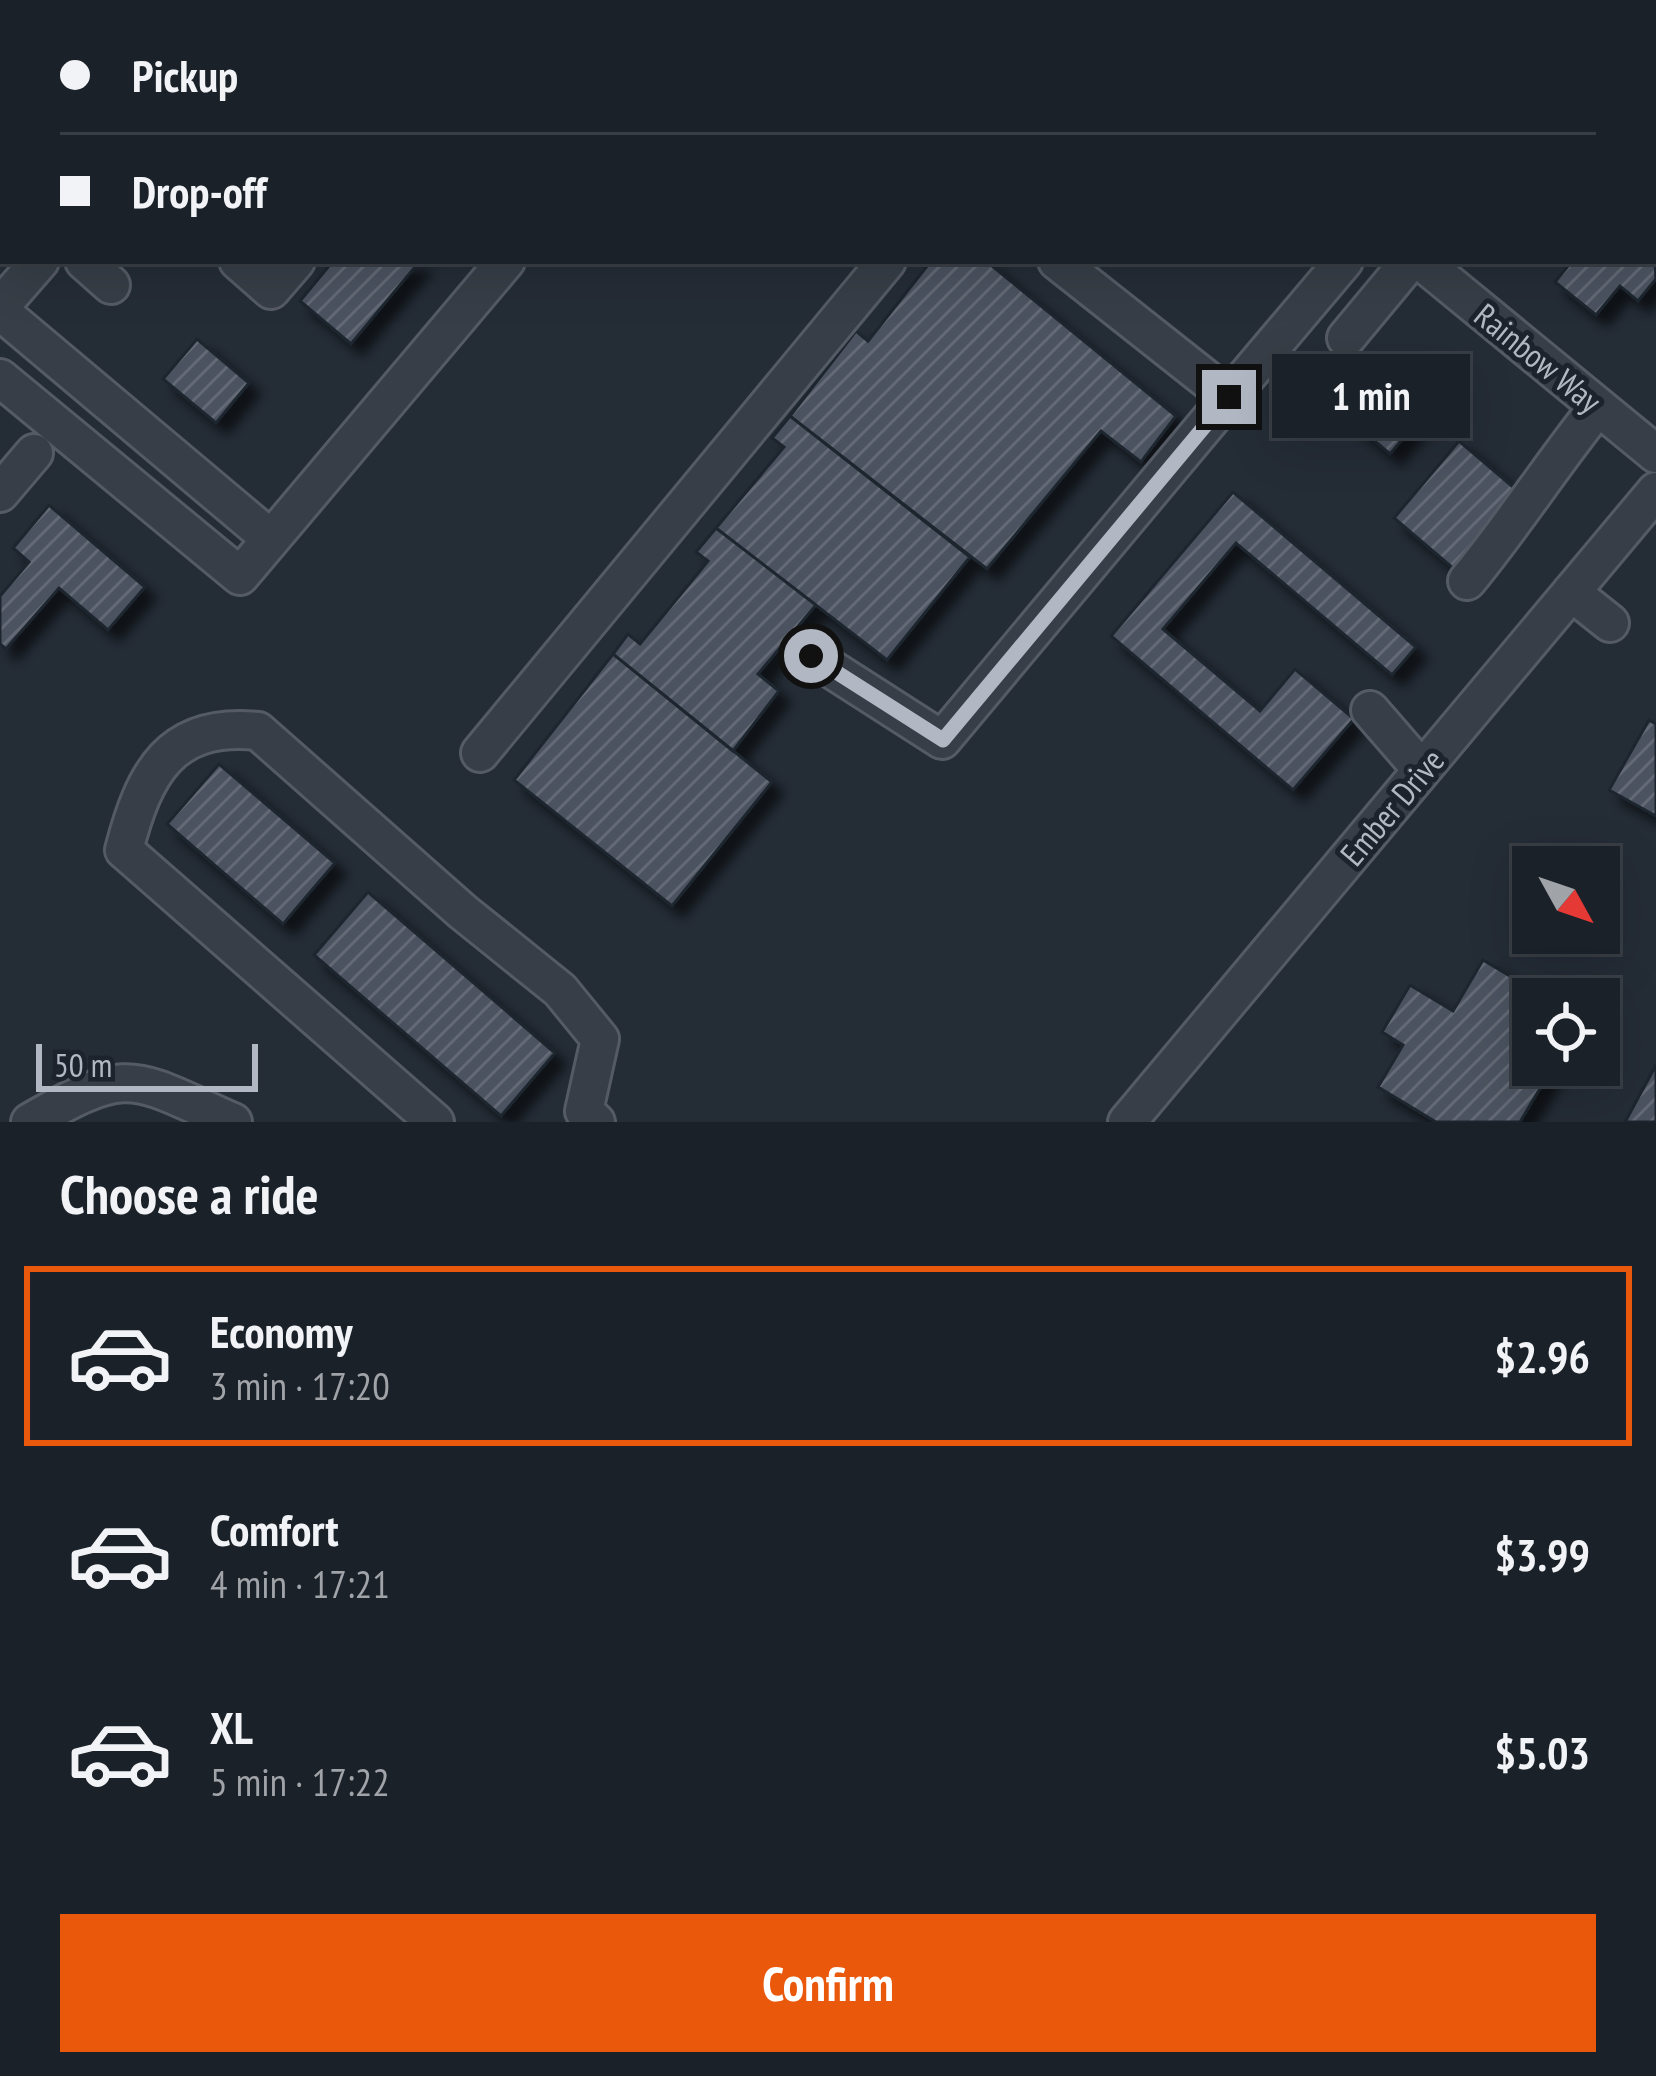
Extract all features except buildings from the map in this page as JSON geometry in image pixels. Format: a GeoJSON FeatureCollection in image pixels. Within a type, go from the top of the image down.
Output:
{"type":"FeatureCollection","features":[{"type":"Feature","properties":{"kind":"street"},"geometry":{"type":"LineString","coordinates":[[38,264],[0,309],[271,539]]}},
{"type":"Feature","properties":{"kind":"street"},"geometry":{"type":"LineString","coordinates":[[241,264],[271,290],[293,264]]}},
{"type":"Feature","properties":{"kind":"street"},"geometry":{"type":"LineString","coordinates":[[0,378],[240,577],[503,264]]}},
{"type":"Feature","properties":{"kind":"street"},"geometry":{"type":"LineString","coordinates":[[480,753],[885,264]]}},
{"type":"Feature","properties":{"kind":"street"},"geometry":{"type":"LineString","coordinates":[[1061,264],[1229,397]]}},
{"type":"Feature","properties":{"kind":"street"},"geometry":{"type":"LineString","coordinates":[[811,656],[943,740],[1341,264]]}},
{"type":"Feature","properties":{"kind":"street"},"geometry":{"type":"LineString","coordinates":[[1346,338],[1408,264]]}},
{"type":"Feature","properties":{"kind":"street","name":"Rainbow Way"},"geometry":{"type":"LineString","coordinates":[[1425,264],[1656,454]]}},
{"type":"Feature","properties":{"kind":"street"},"geometry":{"type":"LineString","coordinates":[[1467,581],[1528,508],[1555,461],[1598,406]]}},
{"type":"Feature","properties":{"kind":"street"},"geometry":{"type":"LineString","coordinates":[[0,493],[34,453]]}},
{"type":"Feature","properties":{"kind":"street","name":"Ember Drive"},"geometry":{"type":"LineString","coordinates":[[1126,1122],[1655,495]]}},
{"type":"Feature","properties":{"kind":"street"},"geometry":{"type":"LineString","coordinates":[[1571,592],[1610,623]]}},
{"type":"Feature","properties":{"kind":"street"},"geometry":{"type":"LineString","coordinates":[[1370,710],[1422,770]]}},
{"type":"Feature","properties":{"kind":"street"},"geometry":{"type":"LineString","coordinates":[[435,1122],[124,850],[138,798],[172,750],[218,727],[258,730],[463,912],[560,991],[600,1040],[584,1118]]}},
{"type":"Feature","properties":{"kind":"street"},"geometry":{"type":"LineString","coordinates":[[138,1080],[154,1122]]}},
{"type":"Feature","properties":{"kind":"street"},"geometry":{"type":"LineString","coordinates":[[30,1122],[90,1087],[138,1080],[233,1122]]}},
{"type":"Feature","properties":{"kind":"route"},"geometry":{"type":"LineString","coordinates":[[811,656],[943,740],[1229,397]]}}]}
